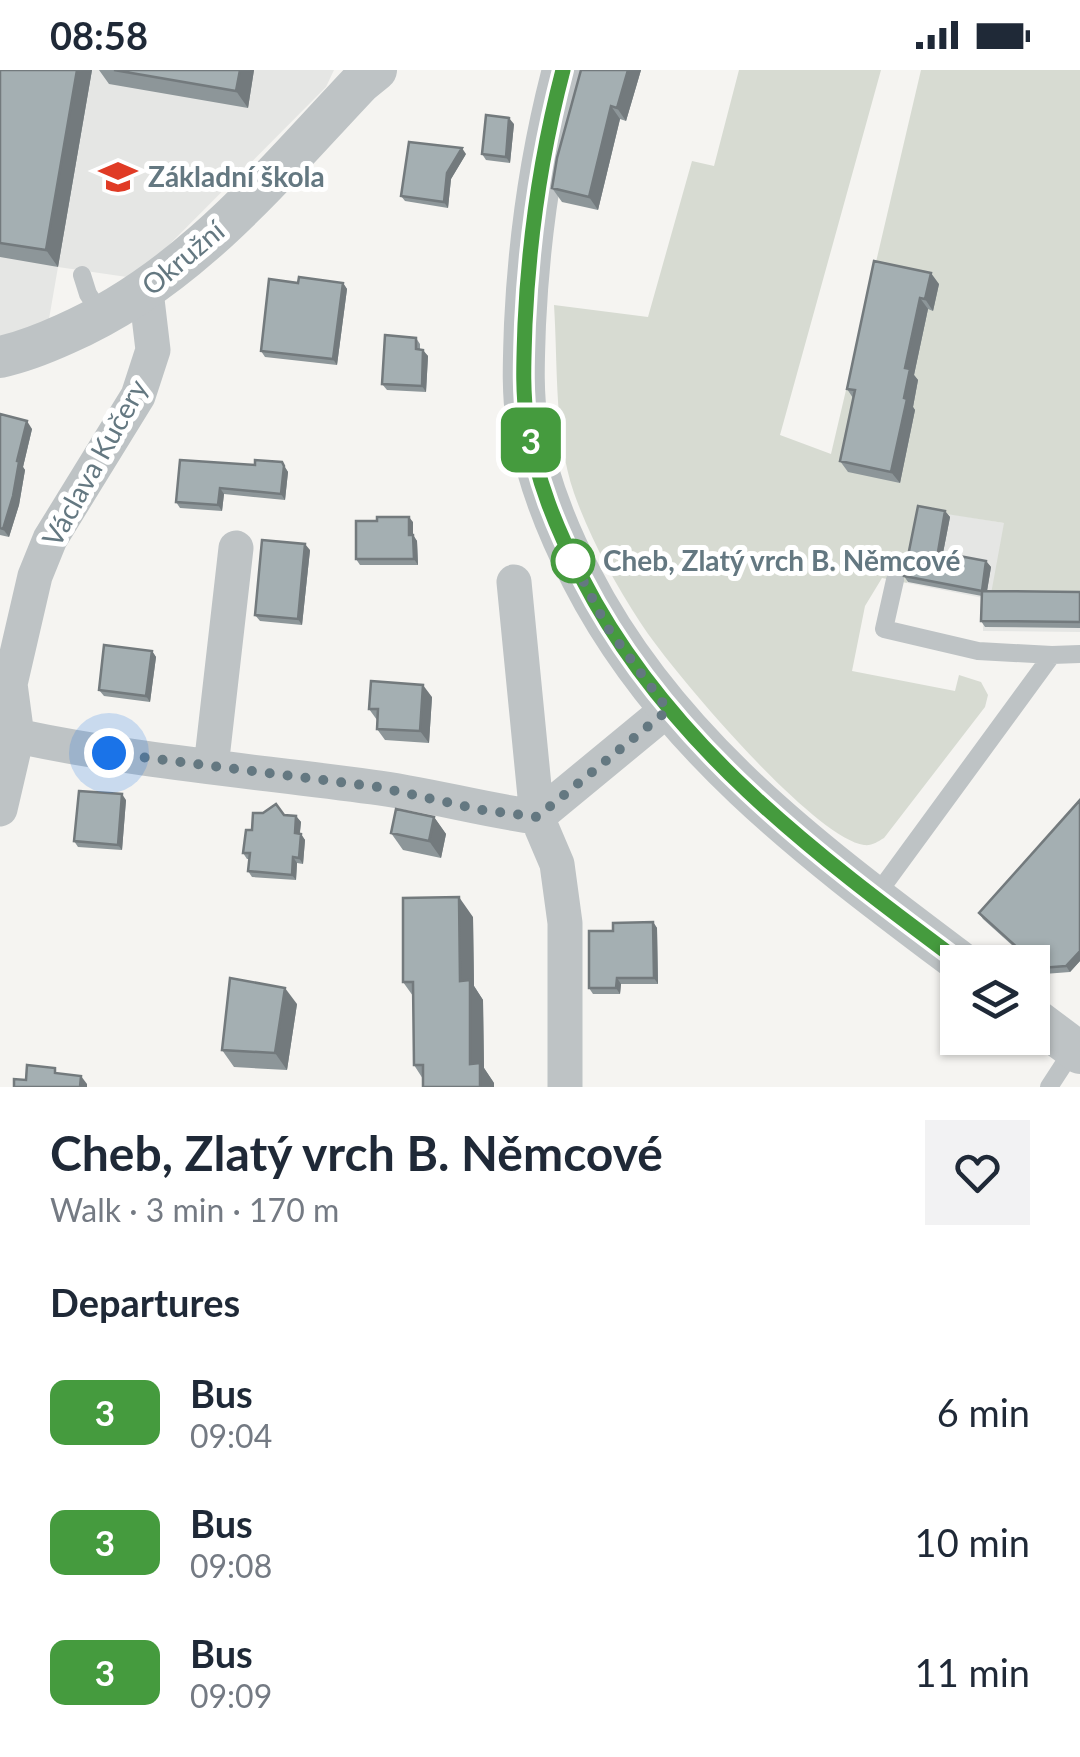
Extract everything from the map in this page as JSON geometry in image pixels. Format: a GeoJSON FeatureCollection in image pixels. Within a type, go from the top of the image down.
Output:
{"type":"FeatureCollection","features":[{"type":"Feature","properties":{"kind":"street","name":"Okružní"},"geometry":{"type":"LineString","coordinates":[[0,356],[23,352],[104,317],[190,258],[376,70]]}},
{"type":"Feature","properties":{"kind":"street"},"geometry":{"type":"LineString","coordinates":[[562,70],[538,176],[527,274],[524,371],[527,420],[537,470],[558,532],[607,627],[668,710],[767,812],[940,947]]}},
{"type":"Feature","properties":{"kind":"street","name":"Václava Kučery"},"geometry":{"type":"LineString","coordinates":[[0,809],[18,736],[10,684],[35,576],[50,539],[138,396],[153,350],[146,291]]}},
{"type":"Feature","properties":{"kind":"street"},"geometry":{"type":"LineString","coordinates":[[211,767],[236,548]]}},
{"type":"Feature","properties":{"kind":"street"},"geometry":{"type":"LineString","coordinates":[[514,582],[537,817],[556,864],[565,922],[565,1087]]}},
{"type":"Feature","properties":{"kind":"street"},"geometry":{"type":"LineString","coordinates":[[18,736],[75,748],[378,787],[482,810],[537,817],[668,710]]}},
{"type":"Feature","properties":{"kind":"street"},"geometry":{"type":"LineString","coordinates":[[1050,1029],[1078,1047]]}},
{"type":"Feature","properties":{"kind":"lane"},"geometry":{"type":"LineString","coordinates":[[82,275],[88,294],[104,317]]}},
{"type":"Feature","properties":{"kind":"lane"},"geometry":{"type":"LineString","coordinates":[[895,580],[884,629],[978,650],[1080,654]]}},
{"type":"Feature","properties":{"kind":"lane"},"geometry":{"type":"LineString","coordinates":[[874,898],[1052,655]]}},
{"type":"Feature","properties":{"kind":"lane"},"geometry":{"type":"LineString","coordinates":[[1049,1087],[1078,1047]]}},
{"type":"Feature","properties":{"kind":"shaded area","name":"Základní škola"},"geometry":{"type":"Polygon","coordinates":[[[0,70],[334,70],[326,87],[143,271],[127,277],[58,267],[49,319],[0,337],[0,70]]]}},
{"type":"Feature","properties":{"kind":"shaded area"},"geometry":{"type":"Polygon","coordinates":[[[739,70],[881,70],[780,435],[831,454],[921,70],[1080,70],[1080,595],[991,594],[1004,523],[921,510],[907,583],[882,578],[865,606],[852,671],[955,691],[959,675],[981,682],[988,695],[985,707],[884,838],[870,845],[841,835],[778,783],[710,711],[656,645],[595,543],[574,493],[563,447],[554,305],[648,317],[692,161],[714,166],[739,70]]]}},
{"type":"Feature","properties":{"kind":"shaded area"},"geometry":{"type":"Polygon","coordinates":[[[921,509],[1004,523],[1080,595],[1080,632],[983,631],[983,598],[907,583],[921,509]]]}},
{"type":"Feature","properties":{"kind":"building"},"geometry":{"type":"Polygon","coordinates":[[[0,70],[77,70],[46,250],[0,243],[0,70]]]}},
{"type":"Feature","properties":{"kind":"building"},"geometry":{"type":"Polygon","coordinates":[[[114,70],[240,70],[236,91],[114,70]]]}},
{"type":"Feature","properties":{"kind":"building"},"geometry":{"type":"Polygon","coordinates":[[[581,70],[628,70],[617,108],[611,106],[589,197],[552,188],[581,70]]]}},
{"type":"Feature","properties":{"kind":"building"},"geometry":{"type":"Polygon","coordinates":[[[486,115],[509,118],[506,157],[482,154],[486,115]]]}},
{"type":"Feature","properties":{"kind":"building"},"geometry":{"type":"Polygon","coordinates":[[[409,142],[462,148],[447,173],[444,202],[401,196],[409,142]]]}},
{"type":"Feature","properties":{"kind":"building"},"geometry":{"type":"Polygon","coordinates":[[[874,261],[931,273],[925,299],[920,298],[905,368],[910,369],[904,398],[907,399],[891,472],[840,461],[855,390],[847,389],[874,261]]]}},
{"type":"Feature","properties":{"kind":"building"},"geometry":{"type":"Polygon","coordinates":[[[299,277],[343,283],[333,359],[261,351],[269,279],[298,283],[299,277]]]}},
{"type":"Feature","properties":{"kind":"building"},"geometry":{"type":"Polygon","coordinates":[[[385,335],[416,338],[416,349],[423,350],[422,386],[382,384],[385,335]]]}},
{"type":"Feature","properties":{"kind":"building"},"geometry":{"type":"Polygon","coordinates":[[[0,414],[27,421],[3,529],[0,528],[0,414]]]}},
{"type":"Feature","properties":{"kind":"building"},"geometry":{"type":"Polygon","coordinates":[[[180,460],[255,465],[255,460],[282,462],[281,494],[220,488],[218,505],[176,502],[180,460]]]}},
{"type":"Feature","properties":{"kind":"building"},"geometry":{"type":"Polygon","coordinates":[[[918,506],[945,511],[938,552],[986,561],[982,591],[904,576],[918,506]]]}},
{"type":"Feature","properties":{"kind":"building"},"geometry":{"type":"Polygon","coordinates":[[[377,517],[409,517],[414,559],[356,559],[356,521],[377,521],[377,517]]]}},
{"type":"Feature","properties":{"kind":"building"},"geometry":{"type":"Polygon","coordinates":[[[262,540],[305,544],[298,619],[255,615],[262,540]]]}},
{"type":"Feature","properties":{"kind":"building"},"geometry":{"type":"Polygon","coordinates":[[[982,591],[1080,592],[1080,622],[981,621],[982,591]]]}},
{"type":"Feature","properties":{"kind":"building"},"geometry":{"type":"Polygon","coordinates":[[[104,645],[152,651],[146,696],[99,690],[104,645]]]}},
{"type":"Feature","properties":{"kind":"building"},"geometry":{"type":"Polygon","coordinates":[[[371,681],[423,685],[420,731],[377,729],[378,709],[369,709],[371,681]]]}},
{"type":"Feature","properties":{"kind":"building"},"geometry":{"type":"Polygon","coordinates":[[[79,791],[122,794],[118,845],[74,841],[79,791]]]}},
{"type":"Feature","properties":{"kind":"building"},"geometry":{"type":"Polygon","coordinates":[[[1080,800],[1080,951],[1066,966],[1050,967],[1050,945],[1014,945],[979,913],[1080,800]]]}},
{"type":"Feature","properties":{"kind":"building"},"geometry":{"type":"Polygon","coordinates":[[[276,804],[284,815],[296,816],[295,833],[301,834],[299,858],[293,857],[292,875],[248,871],[250,853],[243,853],[246,830],[252,830],[253,813],[263,813],[276,804]]]}},
{"type":"Feature","properties":{"kind":"building"},"geometry":{"type":"Polygon","coordinates":[[[396,809],[434,817],[429,841],[391,833],[396,809]]]}},
{"type":"Feature","properties":{"kind":"building"},"geometry":{"type":"Polygon","coordinates":[[[459,897],[460,981],[470,980],[470,1064],[480,1063],[480,1087],[423,1087],[423,1065],[414,1065],[413,982],[403,982],[403,898],[459,897]]]}},
{"type":"Feature","properties":{"kind":"building"},"geometry":{"type":"Polygon","coordinates":[[[653,922],[654,978],[617,978],[616,988],[589,988],[589,931],[613,931],[613,923],[653,922]]]}},
{"type":"Feature","properties":{"kind":"building"},"geometry":{"type":"Polygon","coordinates":[[[230,978],[285,988],[275,1053],[222,1050],[230,978]]]}},
{"type":"Feature","properties":{"kind":"building"},"geometry":{"type":"Polygon","coordinates":[[[27,1065],[81,1076],[80,1087],[14,1087],[14,1079],[26,1080],[27,1065]]]}},
{"type":"Feature","properties":{"kind":"bus line","name":"3"},"geometry":{"type":"LineString","coordinates":[[563,70],[538,176],[527,274],[524,371],[527,420],[537,470],[558,532],[607,627],[668,710],[767,812],[940,947]]}},
{"type":"Feature","properties":{"kind":"place","name":"Základní škola"},"geometry":{"type":"Point","coordinates":[118,177]}},
{"type":"Feature","properties":{"kind":"place","name":"Cheb, Zlatý vrch B. Němcové"},"geometry":{"type":"Point","coordinates":[573,561]}},
{"type":"Feature","properties":{"kind":"route"},"geometry":{"type":"LineString","coordinates":[[109,753],[378,787],[482,810],[537,817],[668,710],[607,627],[573,561]]}}]}
